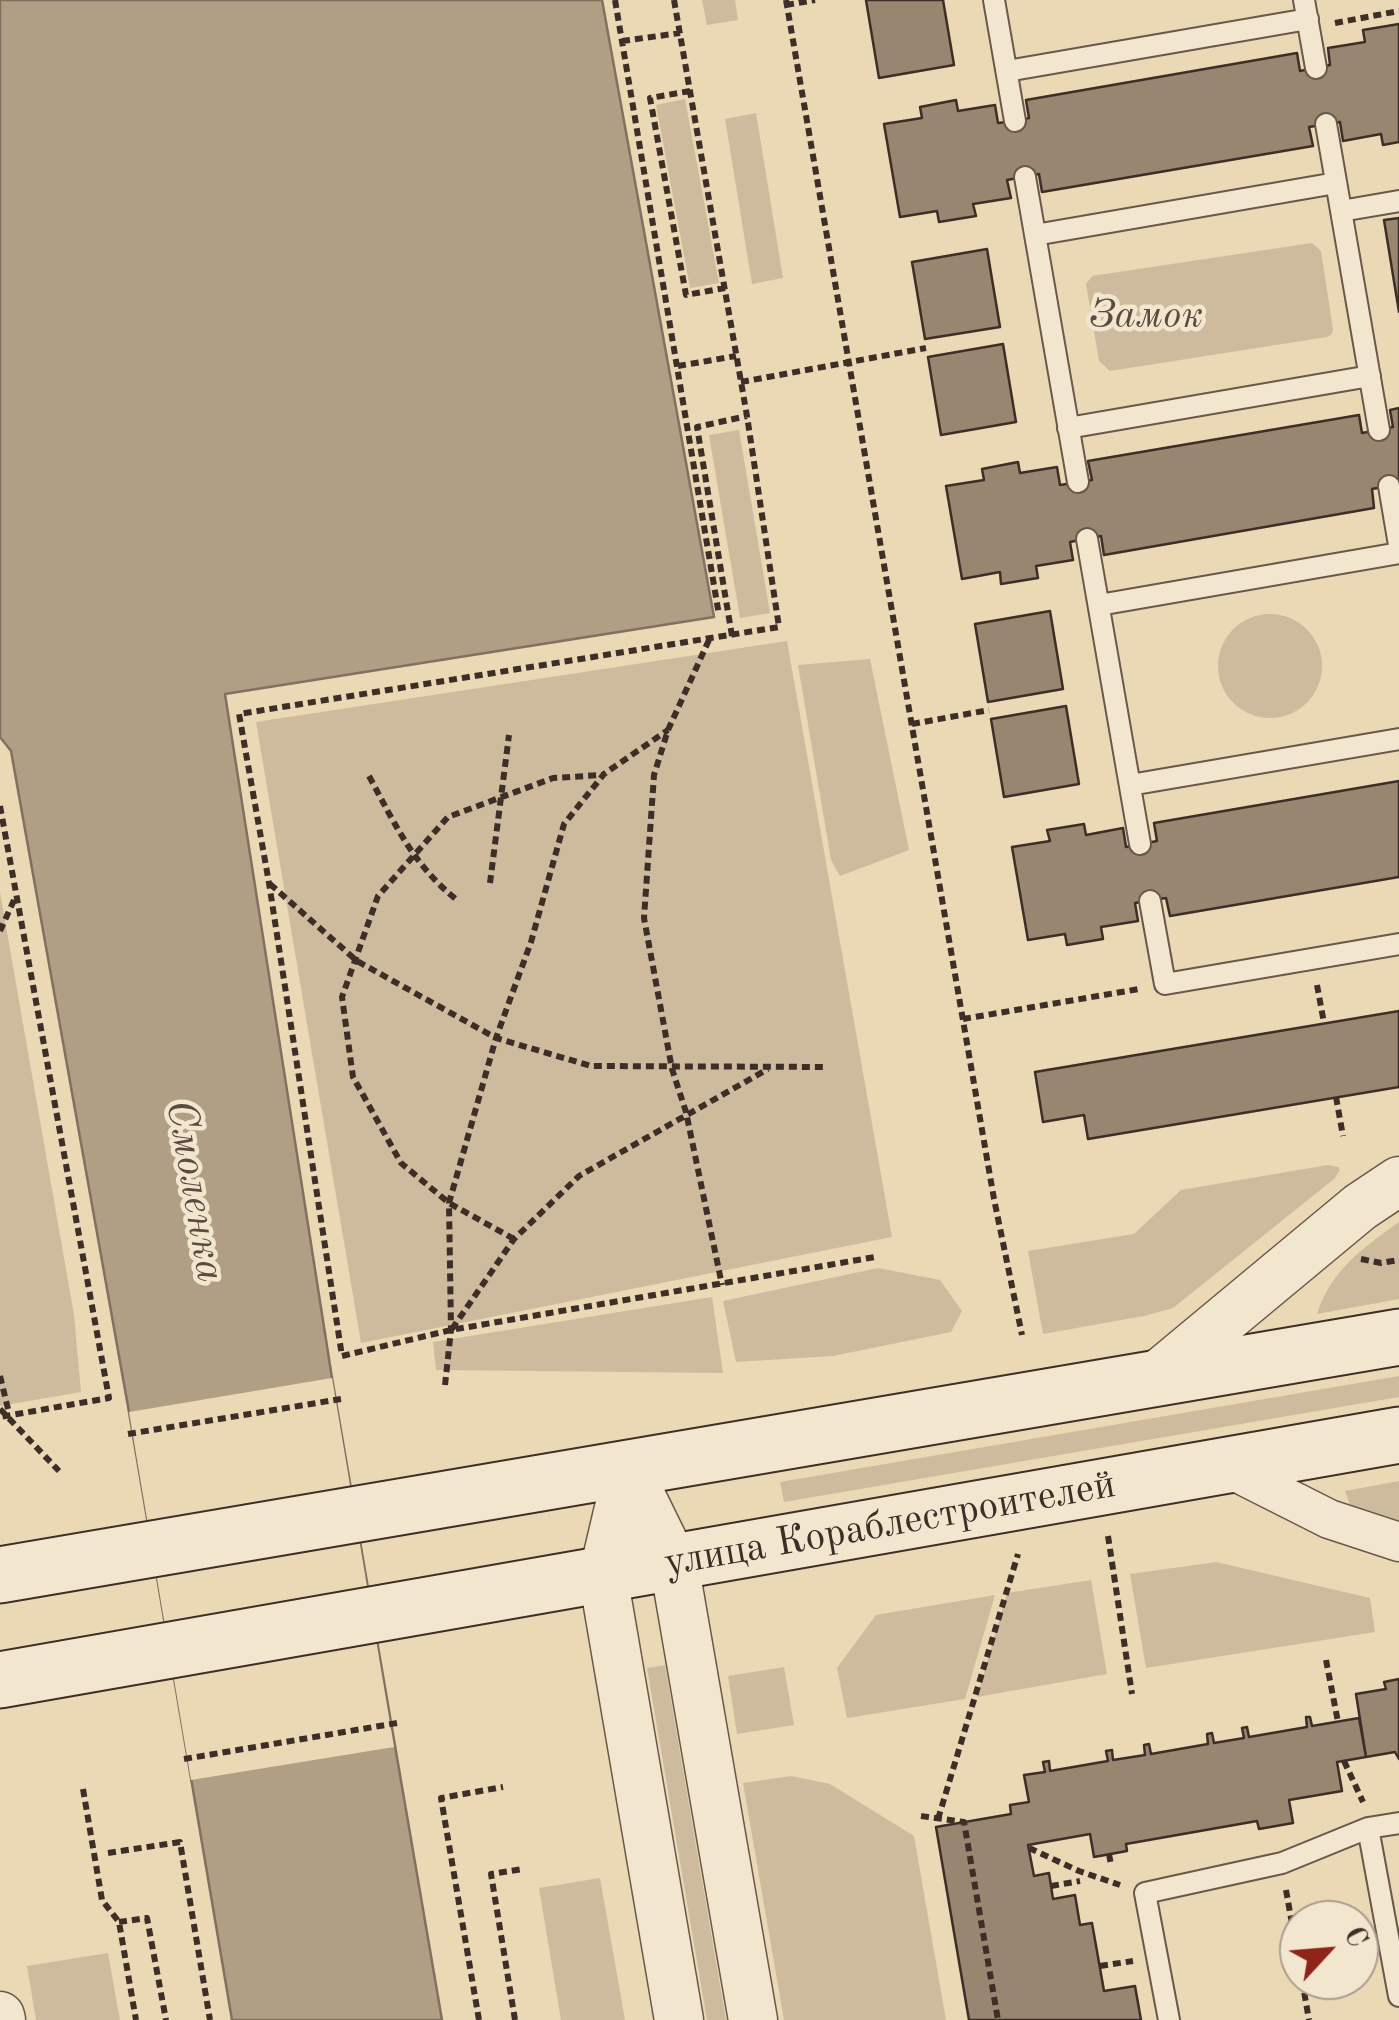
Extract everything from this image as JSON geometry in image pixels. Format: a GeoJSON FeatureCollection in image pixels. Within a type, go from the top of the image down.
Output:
{"type":"FeatureCollection","features":[{"type":"Feature","properties":{"kind":"main road"},"geometry":{"type":"LineString","coordinates":[[0,1575],[1399,1337]]}},
{"type":"Feature","properties":{"kind":"main road","name":"улица Кораблестроителей"},"geometry":{"type":"LineString","coordinates":[[0,1680],[1399,1435]]}},
{"type":"Feature","properties":{"kind":"street"},"geometry":{"type":"LineString","coordinates":[[1153,1380],[1360,1207],[1399,1181]]}},
{"type":"Feature","properties":{"kind":"street"},"geometry":{"type":"LineString","coordinates":[[1224,1466],[1330,1518],[1399,1542]]}},
{"type":"Feature","properties":{"kind":"street"},"geometry":{"type":"LineString","coordinates":[[628,1470],[674,1564],[753,2020]]}},
{"type":"Feature","properties":{"kind":"street"},"geometry":{"type":"LineString","coordinates":[[628,1470],[603,1576],[679,2020]]}},
{"type":"Feature","properties":{"kind":"lane"},"geometry":{"type":"LineString","coordinates":[[994,0],[1015,120]]}},
{"type":"Feature","properties":{"kind":"lane"},"geometry":{"type":"LineString","coordinates":[[1006,71],[1306,10],[1316,68]]}},
{"type":"Feature","properties":{"kind":"lane"},"geometry":{"type":"LineString","coordinates":[[1326,124],[1379,430]]}},
{"type":"Feature","properties":{"kind":"lane"},"geometry":{"type":"LineString","coordinates":[[1025,177],[1078,482]]}},
{"type":"Feature","properties":{"kind":"lane"},"geometry":{"type":"LineString","coordinates":[[1035,234],[1336,183]]}},
{"type":"Feature","properties":{"kind":"lane"},"geometry":{"type":"LineString","coordinates":[[1341,211],[1399,201]]}},
{"type":"Feature","properties":{"kind":"lane"},"geometry":{"type":"LineString","coordinates":[[1068,428],[1370,376]]}},
{"type":"Feature","properties":{"kind":"lane"},"geometry":{"type":"LineString","coordinates":[[1099,605],[1399,549],[1388,486]]}},
{"type":"Feature","properties":{"kind":"lane"},"geometry":{"type":"LineString","coordinates":[[1088,539],[1140,844]]}},
{"type":"Feature","properties":{"kind":"lane"},"geometry":{"type":"LineString","coordinates":[[1130,785],[1399,739]]}},
{"type":"Feature","properties":{"kind":"lane"},"geometry":{"type":"LineString","coordinates":[[1150,901],[1164,984],[1399,944]]}},
{"type":"Feature","properties":{"kind":"lane"},"geometry":{"type":"LineString","coordinates":[[1170,2020],[1145,1893],[1282,1863],[1368,1828],[1399,1823]]}},
{"type":"Feature","properties":{"kind":"lane"},"geometry":{"type":"LineString","coordinates":[[1368,1828],[1399,1996]]}},
{"type":"Feature","properties":{"kind":"path"},"geometry":{"type":"LineString","coordinates":[[615,0],[719,615]]}},
{"type":"Feature","properties":{"kind":"path"},"geometry":{"type":"LineString","coordinates":[[674,0],[780,627],[239,714],[342,1356],[451,1330],[875,1257]]}},
{"type":"Feature","properties":{"kind":"path"},"geometry":{"type":"LineString","coordinates":[[815,0],[786,2],[994,1199],[1022,1335]]}},
{"type":"Feature","properties":{"kind":"path"},"geometry":{"type":"LineString","coordinates":[[1345,21],[1399,11]]}},
{"type":"Feature","properties":{"kind":"path"},"geometry":{"type":"LineString","coordinates":[[622,41],[680,33]]}},
{"type":"Feature","properties":{"kind":"path"},"geometry":{"type":"LineString","coordinates":[[690,91],[650,98],[686,295],[725,288]]}},
{"type":"Feature","properties":{"kind":"path"},"geometry":{"type":"LineString","coordinates":[[741,382],[926,348]]}},
{"type":"Feature","properties":{"kind":"path"},"geometry":{"type":"LineString","coordinates":[[678,366],[736,356]]}},
{"type":"Feature","properties":{"kind":"path"},"geometry":{"type":"LineString","coordinates":[[732,636],[697,427],[747,416]]}},
{"type":"Feature","properties":{"kind":"path"},"geometry":{"type":"LineString","coordinates":[[709,639],[668,730],[654,774],[644,918],[672,1068],[686,1112],[722,1285]]}},
{"type":"Feature","properties":{"kind":"path"},"geometry":{"type":"LineString","coordinates":[[912,724],[989,710]]}},
{"type":"Feature","properties":{"kind":"path"},"geometry":{"type":"LineString","coordinates":[[446,1385],[451,1330],[449,1204],[496,1038],[530,942],[564,824],[604,774],[668,730]]}},
{"type":"Feature","properties":{"kind":"path"},"geometry":{"type":"LineString","coordinates":[[490,882],[509,736]]}},
{"type":"Feature","properties":{"kind":"path"},"geometry":{"type":"LineString","coordinates":[[514,1238],[449,1204],[401,1163],[353,1077],[342,997],[378,896],[448,816],[553,778],[604,774]]}},
{"type":"Feature","properties":{"kind":"path"},"geometry":{"type":"LineString","coordinates":[[369,776],[413,856],[432,880],[457,900]]}},
{"type":"Feature","properties":{"kind":"path"},"geometry":{"type":"LineString","coordinates":[[0,806],[109,1398],[0,1417]]}},
{"type":"Feature","properties":{"kind":"path"},"geometry":{"type":"LineString","coordinates":[[269,883],[356,961],[496,1038],[590,1066],[827,1068]]}},
{"type":"Feature","properties":{"kind":"path"},"geometry":{"type":"LineString","coordinates":[[0,932],[16,897]]}},
{"type":"Feature","properties":{"kind":"path"},"geometry":{"type":"LineString","coordinates":[[1312,959],[1324,1023]]}},
{"type":"Feature","properties":{"kind":"path"},"geometry":{"type":"LineString","coordinates":[[963,1019],[1164,984]]}},
{"type":"Feature","properties":{"kind":"path"},"geometry":{"type":"LineString","coordinates":[[451,1330],[514,1238],[578,1176],[770,1068]]}},
{"type":"Feature","properties":{"kind":"path"},"geometry":{"type":"LineString","coordinates":[[1336,1098],[1342,1136]]}},
{"type":"Feature","properties":{"kind":"path"},"geometry":{"type":"LineString","coordinates":[[0,1376],[9,1416]]}},
{"type":"Feature","properties":{"kind":"path"},"geometry":{"type":"LineString","coordinates":[[128,1434],[341,1399]]}},
{"type":"Feature","properties":{"kind":"path"},"geometry":{"type":"LineString","coordinates":[[0,1409],[59,1470]]}},
{"type":"Feature","properties":{"kind":"path"},"geometry":{"type":"LineString","coordinates":[[1108,1536],[1132,1694]]}},
{"type":"Feature","properties":{"kind":"path"},"geometry":{"type":"LineString","coordinates":[[938,1819],[1018,1554]]}},
{"type":"Feature","properties":{"kind":"path"},"geometry":{"type":"LineString","coordinates":[[1326,1660],[1338,1722]]}},
{"type":"Feature","properties":{"kind":"path"},"geometry":{"type":"LineString","coordinates":[[184,1759],[396,1723]]}},
{"type":"Feature","properties":{"kind":"path"},"geometry":{"type":"LineString","coordinates":[[1344,1761],[1362,1795],[1368,1828]]}},
{"type":"Feature","properties":{"kind":"path"},"geometry":{"type":"LineString","coordinates":[[479,2020],[441,1798],[503,1787]]}},
{"type":"Feature","properties":{"kind":"path"},"geometry":{"type":"LineString","coordinates":[[83,1789],[102,1900],[119,1922],[136,2020]]}},
{"type":"Feature","properties":{"kind":"path"},"geometry":{"type":"LineString","coordinates":[[922,1816],[964,1822],[998,2020]]}},
{"type":"Feature","properties":{"kind":"path"},"geometry":{"type":"LineString","coordinates":[[108,1853],[180,1842],[210,2020]]}},
{"type":"Feature","properties":{"kind":"path"},"geometry":{"type":"LineString","coordinates":[[1029,1848],[1079,1871],[1145,1893]]}},
{"type":"Feature","properties":{"kind":"path"},"geometry":{"type":"LineString","coordinates":[[1109,1854],[1111,1866]]}},
{"type":"Feature","properties":{"kind":"path"},"geometry":{"type":"LineString","coordinates":[[1282,1863],[1288,1900]]}},
{"type":"Feature","properties":{"kind":"path"},"geometry":{"type":"LineString","coordinates":[[515,2020],[491,1874],[522,1869]]}},
{"type":"Feature","properties":{"kind":"path"},"geometry":{"type":"LineString","coordinates":[[1051,1886],[1080,1881]]}},
{"type":"Feature","properties":{"kind":"path"},"geometry":{"type":"LineString","coordinates":[[119,1922],[147,1918],[166,2020]]}},
{"type":"Feature","properties":{"kind":"green space"},"geometry":{"type":"Polygon","coordinates":[[[702,0],[735,0],[738,20],[707,25],[702,0]]]}},
{"type":"Feature","properties":{"kind":"green space"},"geometry":{"type":"Polygon","coordinates":[[[685,99],[719,283],[690,288],[656,105],[685,99]]]}},
{"type":"Feature","properties":{"kind":"green space"},"geometry":{"type":"Polygon","coordinates":[[[756,113],[783,278],[752,284],[725,119],[756,113]]]}},
{"type":"Feature","properties":{"kind":"green space","name":"Замок"},"geometry":{"type":"Polygon","coordinates":[[[1312,243],[1321,251],[1333,329],[1327,337],[1110,371],[1099,361],[1086,284],[1092,276],[1312,243]]]}},
{"type":"Feature","properties":{"kind":"green space"},"geometry":{"type":"Polygon","coordinates":[[[739,430],[770,613],[740,618],[709,435],[739,430]]]}},
{"type":"Feature","properties":{"kind":"green space"},"geometry":{"type":"Polygon","coordinates":[[[1270,614],[1290,618],[1307,629],[1318,646],[1322,666],[1318,686],[1307,703],[1290,714],[1270,718],[1250,714],[1233,703],[1222,686],[1218,666],[1222,646],[1233,629],[1250,618],[1270,614]]]}},
{"type":"Feature","properties":{"kind":"green space"},"geometry":{"type":"Polygon","coordinates":[[[787,641],[892,1237],[361,1343],[256,722],[787,641]]]}},
{"type":"Feature","properties":{"kind":"green space"},"geometry":{"type":"Polygon","coordinates":[[[870,659],[909,850],[840,876],[831,860],[798,665],[870,659]]]}},
{"type":"Feature","properties":{"kind":"green space"},"geometry":{"type":"Polygon","coordinates":[[[0,892],[74,1315],[81,1392],[0,1406],[0,892]]]}},
{"type":"Feature","properties":{"kind":"green space"},"geometry":{"type":"Polygon","coordinates":[[[1328,1165],[1340,1170],[1334,1179],[1173,1308],[1043,1334],[1028,1251],[1134,1234],[1181,1190],[1328,1165]]]}},
{"type":"Feature","properties":{"kind":"green space"},"geometry":{"type":"Polygon","coordinates":[[[1399,1222],[1399,1299],[1317,1314],[1340,1272],[1399,1222]]]}},
{"type":"Feature","properties":{"kind":"green space"},"geometry":{"type":"Polygon","coordinates":[[[878,1268],[940,1280],[962,1311],[951,1332],[833,1356],[736,1362],[723,1301],[878,1268]]]}},
{"type":"Feature","properties":{"kind":"green space"},"geometry":{"type":"Polygon","coordinates":[[[712,1297],[723,1373],[436,1370],[433,1342],[712,1297]]]}},
{"type":"Feature","properties":{"kind":"green space"},"geometry":{"type":"Polygon","coordinates":[[[1399,1376],[1399,1397],[784,1502],[780,1482],[1399,1376]]]}},
{"type":"Feature","properties":{"kind":"green space"},"geometry":{"type":"Polygon","coordinates":[[[1399,1481],[1399,1525],[1351,1508],[1345,1491],[1399,1481]]]}},
{"type":"Feature","properties":{"kind":"green space"},"geometry":{"type":"Polygon","coordinates":[[[1216,1562],[1370,1598],[1375,1632],[1146,1668],[1130,1574],[1216,1562]]]}},
{"type":"Feature","properties":{"kind":"green space"},"geometry":{"type":"Polygon","coordinates":[[[1091,1580],[1107,1674],[977,1697],[1007,1593],[1091,1580]]]}},
{"type":"Feature","properties":{"kind":"green space"},"geometry":{"type":"Polygon","coordinates":[[[995,1595],[965,1699],[847,1718],[837,1668],[876,1615],[995,1595]]]}},
{"type":"Feature","properties":{"kind":"green space"},"geometry":{"type":"Polygon","coordinates":[[[665,1665],[726,2020],[707,2020],[647,1668],[665,1665]]]}},
{"type":"Feature","properties":{"kind":"green space"},"geometry":{"type":"Polygon","coordinates":[[[784,1667],[794,1725],[737,1734],[728,1676],[784,1667]]]}},
{"type":"Feature","properties":{"kind":"green space"},"geometry":{"type":"Polygon","coordinates":[[[791,1776],[830,1784],[914,1836],[946,2020],[784,2020],[743,1783],[791,1776]]]}},
{"type":"Feature","properties":{"kind":"green space"},"geometry":{"type":"Polygon","coordinates":[[[600,1878],[625,2020],[561,2020],[539,1888],[600,1878]]]}},
{"type":"Feature","properties":{"kind":"green space"},"geometry":{"type":"Polygon","coordinates":[[[108,1953],[120,2020],[36,2020],[27,1966],[108,1953]]]}},
{"type":"Feature","properties":{"kind":"water","name":"Смоленка"},"geometry":{"type":"Polygon","coordinates":[[[0,0],[602,0],[714,617],[225,694],[332,1378],[442,2020],[232,2020],[11,751],[0,737],[0,0]]]}},
{"type":"Feature","properties":{"kind":"pier"},"geometry":{"type":"Polygon","coordinates":[[[332,1378],[394,1747],[191,1780],[129,1412],[332,1378]]]}},
{"type":"Feature","properties":{"kind":"building"},"geometry":{"type":"Polygon","coordinates":[[[866,0],[943,0],[954,65],[879,78],[866,0]]]}},
{"type":"Feature","properties":{"kind":"building"},"geometry":{"type":"Polygon","coordinates":[[[1399,24],[1399,142],[1383,145],[1381,134],[1343,141],[1340,122],[1309,127],[1313,146],[1042,192],[1039,174],[1007,180],[1011,198],[973,204],[976,216],[939,222],[937,211],[900,217],[884,124],[922,118],[920,107],[956,100],[958,111],[995,105],[998,123],[1015,121],[1029,118],[1026,100],[1297,53],[1300,71],[1330,65],[1328,48],[1365,42],[1363,30],[1399,24]]]}},
{"type":"Feature","properties":{"kind":"building"},"geometry":{"type":"Polygon","coordinates":[[[1399,218],[1399,312],[1384,220],[1399,218]]]}},
{"type":"Feature","properties":{"kind":"building"},"geometry":{"type":"Polygon","coordinates":[[[987,249],[1000,327],[925,339],[912,262],[987,249]]]}},
{"type":"Feature","properties":{"kind":"building"},"geometry":{"type":"Polygon","coordinates":[[[1003,344],[1016,422],[941,435],[928,357],[1003,344]]]}},
{"type":"Feature","properties":{"kind":"building"},"geometry":{"type":"Polygon","coordinates":[[[1399,408],[1399,484],[1372,489],[1374,508],[1104,555],[1101,536],[1070,542],[1073,560],[1036,566],[1038,578],[1001,584],[1000,572],[962,579],[946,486],[984,480],[982,469],[1018,462],[1020,473],[1057,467],[1060,485],[1092,480],[1088,461],[1359,415],[1362,433],[1393,427],[1390,410],[1399,408]]]}},
{"type":"Feature","properties":{"kind":"building"},"geometry":{"type":"Polygon","coordinates":[[[1050,611],[1063,689],[988,702],[975,624],[1050,611]]]}},
{"type":"Feature","properties":{"kind":"building"},"geometry":{"type":"Polygon","coordinates":[[[1066,706],[1079,784],[1004,797],[991,719],[1066,706]]]}},
{"type":"Feature","properties":{"kind":"building"},"geometry":{"type":"Polygon","coordinates":[[[1399,781],[1399,877],[1170,916],[1166,898],[1135,903],[1138,921],[1101,927],[1103,939],[1067,945],[1065,934],[1028,940],[1012,847],[1050,841],[1047,830],[1084,824],[1086,835],[1123,828],[1126,847],[1157,841],[1154,823],[1399,781]]]}},
{"type":"Feature","properties":{"kind":"building"},"geometry":{"type":"Polygon","coordinates":[[[1399,1011],[1399,1087],[1088,1139],[1084,1115],[1043,1122],[1035,1072],[1399,1011]]]}},
{"type":"Feature","properties":{"kind":"building"},"geometry":{"type":"Polygon","coordinates":[[[1399,1679],[1399,1759],[1395,1752],[1366,1757],[1356,1694],[1386,1689],[1384,1682],[1399,1679]]]}},
{"type":"Feature","properties":{"kind":"building"},"geometry":{"type":"Polygon","coordinates":[[[1306,1717],[1310,1717],[1312,1726],[1359,1718],[1366,1757],[1337,1762],[1342,1791],[1289,1800],[1293,1823],[1259,1829],[1257,1821],[1126,1844],[1127,1851],[1094,1857],[1090,1834],[1028,1845],[1034,1876],[1049,1873],[1053,1899],[1075,1895],[1080,1925],[1092,1923],[1104,1991],[1135,1986],[1141,2020],[969,2020],[936,1827],[1011,1814],[1010,1805],[1029,1802],[1024,1775],[1045,1772],[1043,1762],[1049,1761],[1050,1771],[1108,1761],[1106,1751],[1112,1750],[1113,1760],[1145,1755],[1144,1745],[1149,1744],[1151,1754],[1208,1744],[1207,1734],[1212,1733],[1214,1743],[1244,1738],[1242,1728],[1247,1727],[1249,1737],[1307,1727],[1306,1717]]]}}]}
